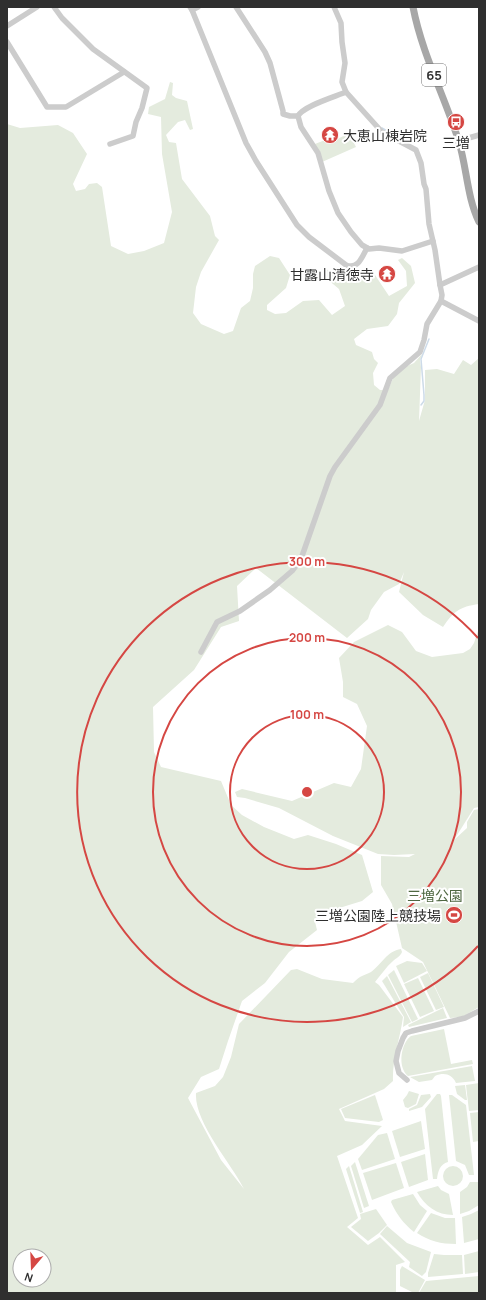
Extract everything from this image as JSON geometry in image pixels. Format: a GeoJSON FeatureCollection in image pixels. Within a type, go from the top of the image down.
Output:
{"type":"FeatureCollection","features":[{"type":"Feature","properties":{"kind":"main road","name":"65"},"geometry":{"type":"LineString","coordinates":[[413,7],[420,35],[458,141],[469,193],[479,222]]}},
{"type":"Feature","properties":{"kind":"street"},"geometry":{"type":"LineString","coordinates":[[7,26],[37,7]]}},
{"type":"Feature","properties":{"kind":"street"},"geometry":{"type":"LineString","coordinates":[[54,7],[92,49],[147,88],[132,136],[110,144]]}},
{"type":"Feature","properties":{"kind":"street"},"geometry":{"type":"LineString","coordinates":[[236,7],[265,52],[270,63],[283,114],[298,116]]}},
{"type":"Feature","properties":{"kind":"street"},"geometry":{"type":"LineString","coordinates":[[201,652],[217,622],[240,611],[270,590],[292,571],[299,562],[330,476],[380,405],[390,378],[420,352],[427,324],[441,301],[442,295],[435,250],[429,224],[422,169],[416,150],[382,132],[346,92],[342,82],[345,63],[341,23],[334,7]]}},
{"type":"Feature","properties":{"kind":"street"},"geometry":{"type":"LineString","coordinates":[[193,8],[246,143],[297,225],[309,237],[350,267],[354,267],[359,262],[367,248]]}},
{"type":"Feature","properties":{"kind":"street"},"geometry":{"type":"LineString","coordinates":[[7,42],[47,107],[66,107],[124,72]]}},
{"type":"Feature","properties":{"kind":"street"},"geometry":{"type":"LineString","coordinates":[[346,92],[308,107],[302,110],[298,116],[301,127],[318,153],[329,191],[338,213],[351,232],[362,245],[367,248],[402,251],[433,241]]}},
{"type":"Feature","properties":{"kind":"street"},"geometry":{"type":"LineString","coordinates":[[458,141],[479,134]]}},
{"type":"Feature","properties":{"kind":"street"},"geometry":{"type":"LineString","coordinates":[[440,285],[479,267]]}},
{"type":"Feature","properties":{"kind":"street"},"geometry":{"type":"LineString","coordinates":[[441,301],[479,322]]}},
{"type":"Feature","properties":{"kind":"street"},"geometry":{"type":"LineString","coordinates":[[407,1080],[399,1073],[397,1066],[398,1051],[404,1035],[412,1031],[465,1018],[479,1011]]}},
{"type":"Feature","properties":{"kind":"green space"},"geometry":{"type":"Polygon","coordinates":[[[170,82],[173,83],[172,95],[176,98],[187,101],[193,129],[190,130],[185,120],[178,122],[166,135],[169,142],[176,143],[182,179],[210,216],[215,236],[219,240],[201,272],[196,287],[193,313],[201,324],[224,334],[233,331],[241,308],[250,301],[255,266],[270,256],[279,258],[290,275],[286,288],[267,305],[267,310],[275,314],[286,313],[303,301],[319,300],[332,315],[345,306],[339,289],[321,274],[326,269],[346,280],[354,274],[371,269],[389,296],[407,286],[406,271],[398,260],[402,258],[411,266],[415,283],[399,303],[397,314],[388,326],[367,329],[354,339],[356,345],[372,352],[374,359],[378,363],[373,373],[374,385],[380,390],[388,390],[394,376],[405,367],[414,363],[422,354],[420,360],[419,421],[425,400],[425,370],[437,369],[454,374],[463,360],[471,365],[479,358],[479,604],[462,608],[454,613],[443,627],[423,615],[399,592],[404,572],[399,584],[384,592],[371,610],[368,619],[347,638],[256,568],[237,586],[239,621],[221,627],[194,670],[153,707],[154,752],[161,767],[221,781],[231,805],[242,815],[264,827],[294,839],[308,835],[336,844],[362,855],[373,892],[362,901],[336,909],[330,915],[315,922],[317,930],[289,952],[265,983],[242,1001],[219,1069],[201,1077],[188,1098],[221,1160],[244,1189],[214,1142],[201,1117],[197,1104],[196,1093],[215,1086],[223,1077],[231,1057],[239,1024],[291,970],[297,969],[322,979],[353,983],[360,977],[375,969],[392,952],[401,949],[402,952],[400,955],[388,966],[375,982],[379,985],[403,1017],[395,1057],[393,1081],[384,1089],[339,1109],[345,1121],[382,1126],[362,1145],[337,1156],[358,1218],[347,1227],[368,1245],[380,1237],[405,1262],[396,1265],[396,1293],[7,1293],[7,124],[20,128],[58,125],[73,133],[87,154],[73,184],[76,191],[85,189],[89,184],[97,183],[102,187],[111,246],[128,254],[144,251],[164,243],[172,212],[162,154],[161,117],[148,114],[149,107],[165,99],[170,82]]]}},
{"type":"Feature","properties":{"kind":"green space"},"geometry":{"type":"Polygon","coordinates":[[[349,133],[356,147],[322,162],[315,144],[325,140],[328,144],[349,133]]]}},
{"type":"Feature","properties":{"kind":"green space","name":"三増公園"},"geometry":{"type":"Polygon","coordinates":[[[388,625],[402,632],[416,651],[432,657],[463,653],[470,649],[474,643],[479,628],[479,807],[474,808],[454,840],[467,828],[467,822],[474,810],[479,809],[479,1007],[462,1017],[450,1018],[423,962],[402,948],[392,904],[381,885],[381,856],[409,857],[415,854],[378,854],[333,836],[279,808],[237,797],[235,792],[242,789],[292,801],[334,783],[351,787],[361,769],[367,726],[357,704],[343,697],[343,682],[339,658],[354,642],[388,625]]]}},
{"type":"Feature","properties":{"kind":"green space"},"geometry":{"type":"Polygon","coordinates":[[[407,961],[422,963],[427,971],[404,983],[396,966],[407,961]]]}},
{"type":"Feature","properties":{"kind":"green space"},"geometry":{"type":"Polygon","coordinates":[[[394,970],[418,1019],[412,1022],[388,975],[394,970]]]}},
{"type":"Feature","properties":{"kind":"green space"},"geometry":{"type":"Polygon","coordinates":[[[428,973],[444,1007],[436,1010],[420,977],[428,973]]]}},
{"type":"Feature","properties":{"kind":"green space"},"geometry":{"type":"Polygon","coordinates":[[[387,976],[411,1022],[403,1027],[404,1017],[382,981],[387,976]]]}},
{"type":"Feature","properties":{"kind":"green space"},"geometry":{"type":"Polygon","coordinates":[[[418,978],[434,1011],[420,1017],[404,984],[418,978]]]}},
{"type":"Feature","properties":{"kind":"green space"},"geometry":{"type":"Polygon","coordinates":[[[443,1008],[447,1018],[409,1027],[408,1025],[443,1008]]]}},
{"type":"Feature","properties":{"kind":"green space"},"geometry":{"type":"Polygon","coordinates":[[[444,1029],[451,1064],[472,1060],[473,1064],[408,1076],[402,1067],[401,1061],[403,1049],[408,1039],[411,1036],[444,1029]]]}},
{"type":"Feature","properties":{"kind":"green space"},"geometry":{"type":"Polygon","coordinates":[[[472,1066],[475,1081],[456,1083],[450,1076],[445,1074],[435,1076],[432,1080],[419,1082],[410,1077],[472,1066]]]}},
{"type":"Feature","properties":{"kind":"green space"},"geometry":{"type":"Polygon","coordinates":[[[479,1083],[479,1110],[469,1111],[466,1085],[479,1083]]]}},
{"type":"Feature","properties":{"kind":"green space"},"geometry":{"type":"Polygon","coordinates":[[[465,1085],[467,1100],[457,1094],[455,1086],[465,1085]]]}},
{"type":"Feature","properties":{"kind":"green space"},"geometry":{"type":"Polygon","coordinates":[[[409,1091],[419,1094],[416,1104],[408,1108],[405,1107],[403,1100],[409,1091]]]}},
{"type":"Feature","properties":{"kind":"green space"},"geometry":{"type":"Polygon","coordinates":[[[430,1094],[431,1097],[422,1107],[409,1111],[409,1109],[417,1105],[421,1095],[430,1094]]]}},
{"type":"Feature","properties":{"kind":"green space"},"geometry":{"type":"Polygon","coordinates":[[[437,1094],[440,1094],[441,1096],[448,1162],[443,1164],[440,1168],[437,1179],[433,1179],[425,1109],[437,1094]]]}},
{"type":"Feature","properties":{"kind":"green space"},"geometry":{"type":"Polygon","coordinates":[[[375,1095],[383,1120],[379,1122],[345,1118],[341,1109],[375,1095]]]}},
{"type":"Feature","properties":{"kind":"green space"},"geometry":{"type":"Polygon","coordinates":[[[449,1095],[452,1095],[466,1105],[474,1175],[469,1175],[465,1165],[456,1161],[449,1095]]]}},
{"type":"Feature","properties":{"kind":"green space"},"geometry":{"type":"Polygon","coordinates":[[[479,1112],[479,1141],[473,1142],[470,1113],[479,1112]]]}},
{"type":"Feature","properties":{"kind":"green space"},"geometry":{"type":"Polygon","coordinates":[[[421,1121],[425,1149],[400,1157],[392,1131],[421,1121]]]}},
{"type":"Feature","properties":{"kind":"green space"},"geometry":{"type":"Polygon","coordinates":[[[387,1133],[395,1159],[362,1170],[358,1159],[378,1135],[387,1133]]]}},
{"type":"Feature","properties":{"kind":"green space"},"geometry":{"type":"Polygon","coordinates":[[[425,1154],[428,1180],[409,1187],[401,1162],[425,1154]]]}},
{"type":"Feature","properties":{"kind":"green space"},"geometry":{"type":"Polygon","coordinates":[[[355,1162],[369,1206],[364,1208],[351,1166],[355,1162]]]}},
{"type":"Feature","properties":{"kind":"green space"},"geometry":{"type":"Polygon","coordinates":[[[396,1163],[404,1188],[372,1200],[363,1173],[396,1163]]]}},
{"type":"Feature","properties":{"kind":"green space"},"geometry":{"type":"Polygon","coordinates":[[[349,1166],[363,1212],[360,1213],[346,1169],[349,1166]]]}},
{"type":"Feature","properties":{"kind":"green space"},"geometry":{"type":"Polygon","coordinates":[[[453,1166],[460,1169],[463,1176],[460,1183],[453,1186],[446,1183],[443,1176],[446,1169],[453,1166]]]}},
{"type":"Feature","properties":{"kind":"green space"},"geometry":{"type":"Polygon","coordinates":[[[470,1182],[479,1182],[479,1205],[460,1214],[460,1192],[467,1187],[470,1182]]]}},
{"type":"Feature","properties":{"kind":"green space"},"geometry":{"type":"Polygon","coordinates":[[[438,1186],[441,1190],[449,1194],[453,1215],[447,1215],[432,1209],[424,1202],[417,1192],[438,1186]]]}},
{"type":"Feature","properties":{"kind":"green space"},"geometry":{"type":"Polygon","coordinates":[[[413,1194],[420,1205],[427,1211],[414,1232],[401,1218],[391,1202],[392,1200],[413,1194]]]}},
{"type":"Feature","properties":{"kind":"green space"},"geometry":{"type":"Polygon","coordinates":[[[376,1209],[387,1225],[368,1241],[351,1227],[361,1219],[360,1214],[376,1209]]]}},
{"type":"Feature","properties":{"kind":"green space"},"geometry":{"type":"Polygon","coordinates":[[[479,1210],[479,1239],[464,1243],[462,1217],[479,1210]]]}},
{"type":"Feature","properties":{"kind":"green space"},"geometry":{"type":"Polygon","coordinates":[[[431,1213],[445,1218],[455,1218],[456,1244],[435,1242],[417,1233],[431,1213]]]}},
{"type":"Feature","properties":{"kind":"green space"},"geometry":{"type":"Polygon","coordinates":[[[387,1226],[407,1243],[431,1252],[426,1272],[422,1276],[409,1267],[410,1262],[380,1234],[387,1226]]]}},
{"type":"Feature","properties":{"kind":"green space"},"geometry":{"type":"Polygon","coordinates":[[[479,1251],[479,1272],[465,1274],[464,1255],[479,1251]]]}},
{"type":"Feature","properties":{"kind":"green space"},"geometry":{"type":"Polygon","coordinates":[[[434,1254],[462,1255],[463,1274],[428,1277],[434,1254]]]}},
{"type":"Feature","properties":{"kind":"green space"},"geometry":{"type":"Polygon","coordinates":[[[402,1266],[425,1280],[418,1293],[414,1293],[400,1286],[400,1270],[402,1266]]]}},
{"type":"Feature","properties":{"kind":"green space"},"geometry":{"type":"Polygon","coordinates":[[[479,1276],[479,1293],[419,1293],[426,1281],[479,1276]]]}},
{"type":"Feature","properties":{"kind":"waterway"},"geometry":{"type":"LineString","coordinates":[[382,128],[395,136]]}},
{"type":"Feature","properties":{"kind":"waterway"},"geometry":{"type":"LineString","coordinates":[[421,405],[424,401],[421,359],[429,339]]}},
{"type":"Feature","properties":{"kind":"place","name":"三増"},"geometry":{"type":"Point","coordinates":[456,122]}},
{"type":"Feature","properties":{"kind":"place","name":"大恵山棟岩院"},"geometry":{"type":"Point","coordinates":[330,135]}},
{"type":"Feature","properties":{"kind":"place","name":"甘露山清徳寺"},"geometry":{"type":"Point","coordinates":[387,274]}},
{"type":"Feature","properties":{"kind":"place","name":"三増公園陸上競技場"},"geometry":{"type":"Point","coordinates":[454,915]}}]}
